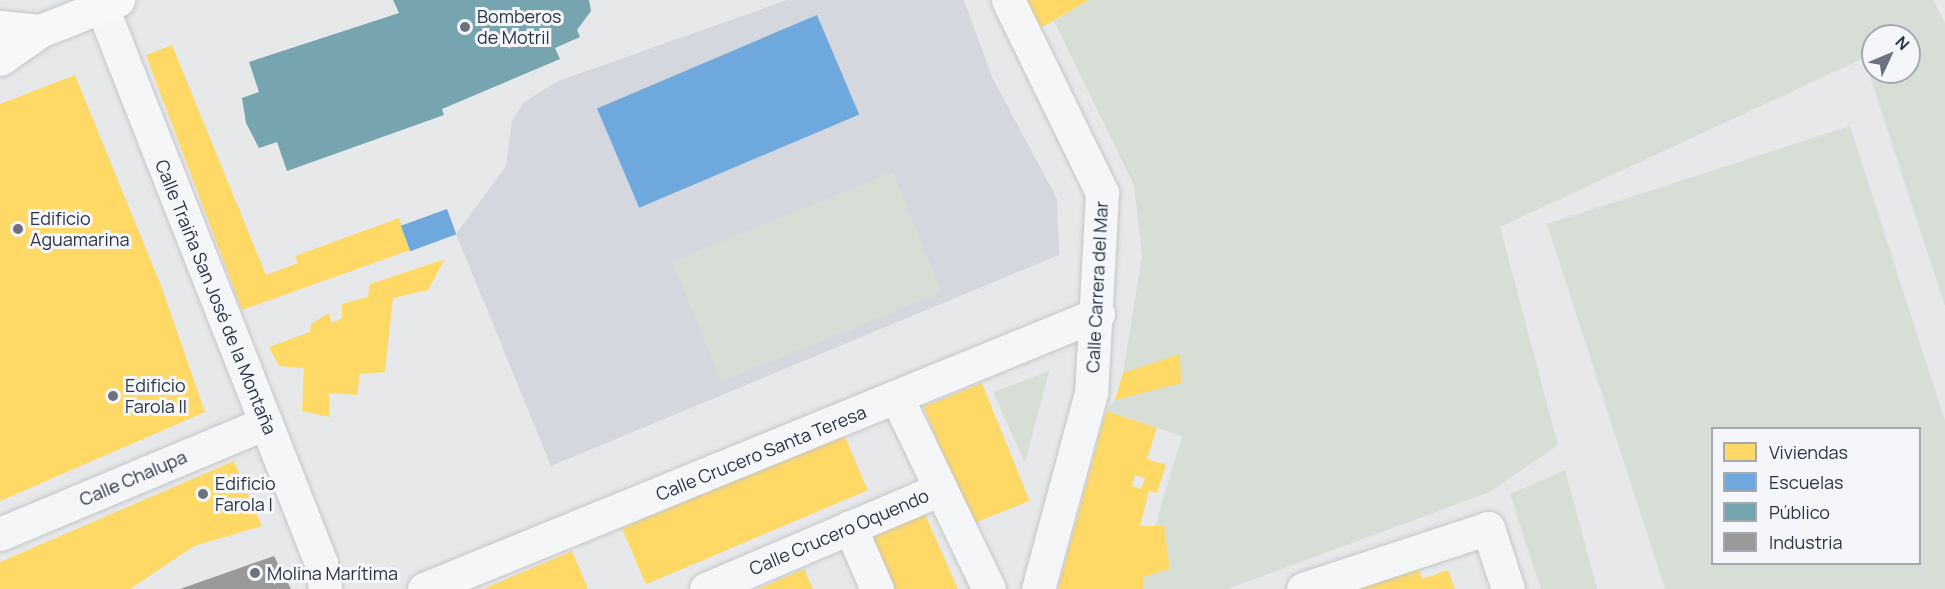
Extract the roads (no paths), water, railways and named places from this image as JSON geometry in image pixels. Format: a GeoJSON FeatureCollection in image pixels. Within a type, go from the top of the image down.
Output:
{"type":"FeatureCollection","features":[{"type":"Feature","properties":{"kind":"highway"},"geometry":{"type":"LineString","coordinates":[[0,59],[40,31],[110,3]]}},
{"type":"Feature","properties":{"kind":"highway"},"geometry":{"type":"LineString","coordinates":[[0,27],[40,31]]}},
{"type":"Feature","properties":{"kind":"street","name":"Calle Carrera del Mar"},"geometry":{"type":"LineString","coordinates":[[1008,0],[1102,193],[1098,314],[1091,393],[1038,589]]}},
{"type":"Feature","properties":{"kind":"street","name":"Calle Traiña San José de la Montaña"},"geometry":{"type":"LineString","coordinates":[[110,3],[323,576]]}},
{"type":"Feature","properties":{"kind":"street","name":"Calle Crucero Santa Teresa"},"geometry":{"type":"LineString","coordinates":[[424,589],[897,398],[1098,314]]}},
{"type":"Feature","properties":{"kind":"street"},"geometry":{"type":"LineString","coordinates":[[897,398],[989,589]]}},
{"type":"Feature","properties":{"kind":"street","name":"Calle Chalupa"},"geometry":{"type":"LineString","coordinates":[[0,534],[266,423]]}},
{"type":"Feature","properties":{"kind":"street","name":"Calle Crucero Oquendo"},"geometry":{"type":"LineString","coordinates":[[705,589],[740,582],[850,527],[940,489]]}},
{"type":"Feature","properties":{"kind":"street"},"geometry":{"type":"LineString","coordinates":[[850,527],[877,589]]}},
{"type":"Feature","properties":{"kind":"street"},"geometry":{"type":"LineString","coordinates":[[1303,589],[1488,528],[1508,589]]}},
{"type":"Feature","properties":{"kind":"place","name":"Bomberos de Motril"},"geometry":{"type":"Point","coordinates":[465,27]}},
{"type":"Feature","properties":{"kind":"place","name":"Edificio Aguamarina"},"geometry":{"type":"Point","coordinates":[18,229]}},
{"type":"Feature","properties":{"kind":"place","name":"Edificio Farola II"},"geometry":{"type":"Point","coordinates":[113,396]}},
{"type":"Feature","properties":{"kind":"place","name":"Edificio Farola I"},"geometry":{"type":"Point","coordinates":[203,494]}},
{"type":"Feature","properties":{"kind":"place","name":"Molina Marítima"},"geometry":{"type":"Point","coordinates":[255,573]}}]}
